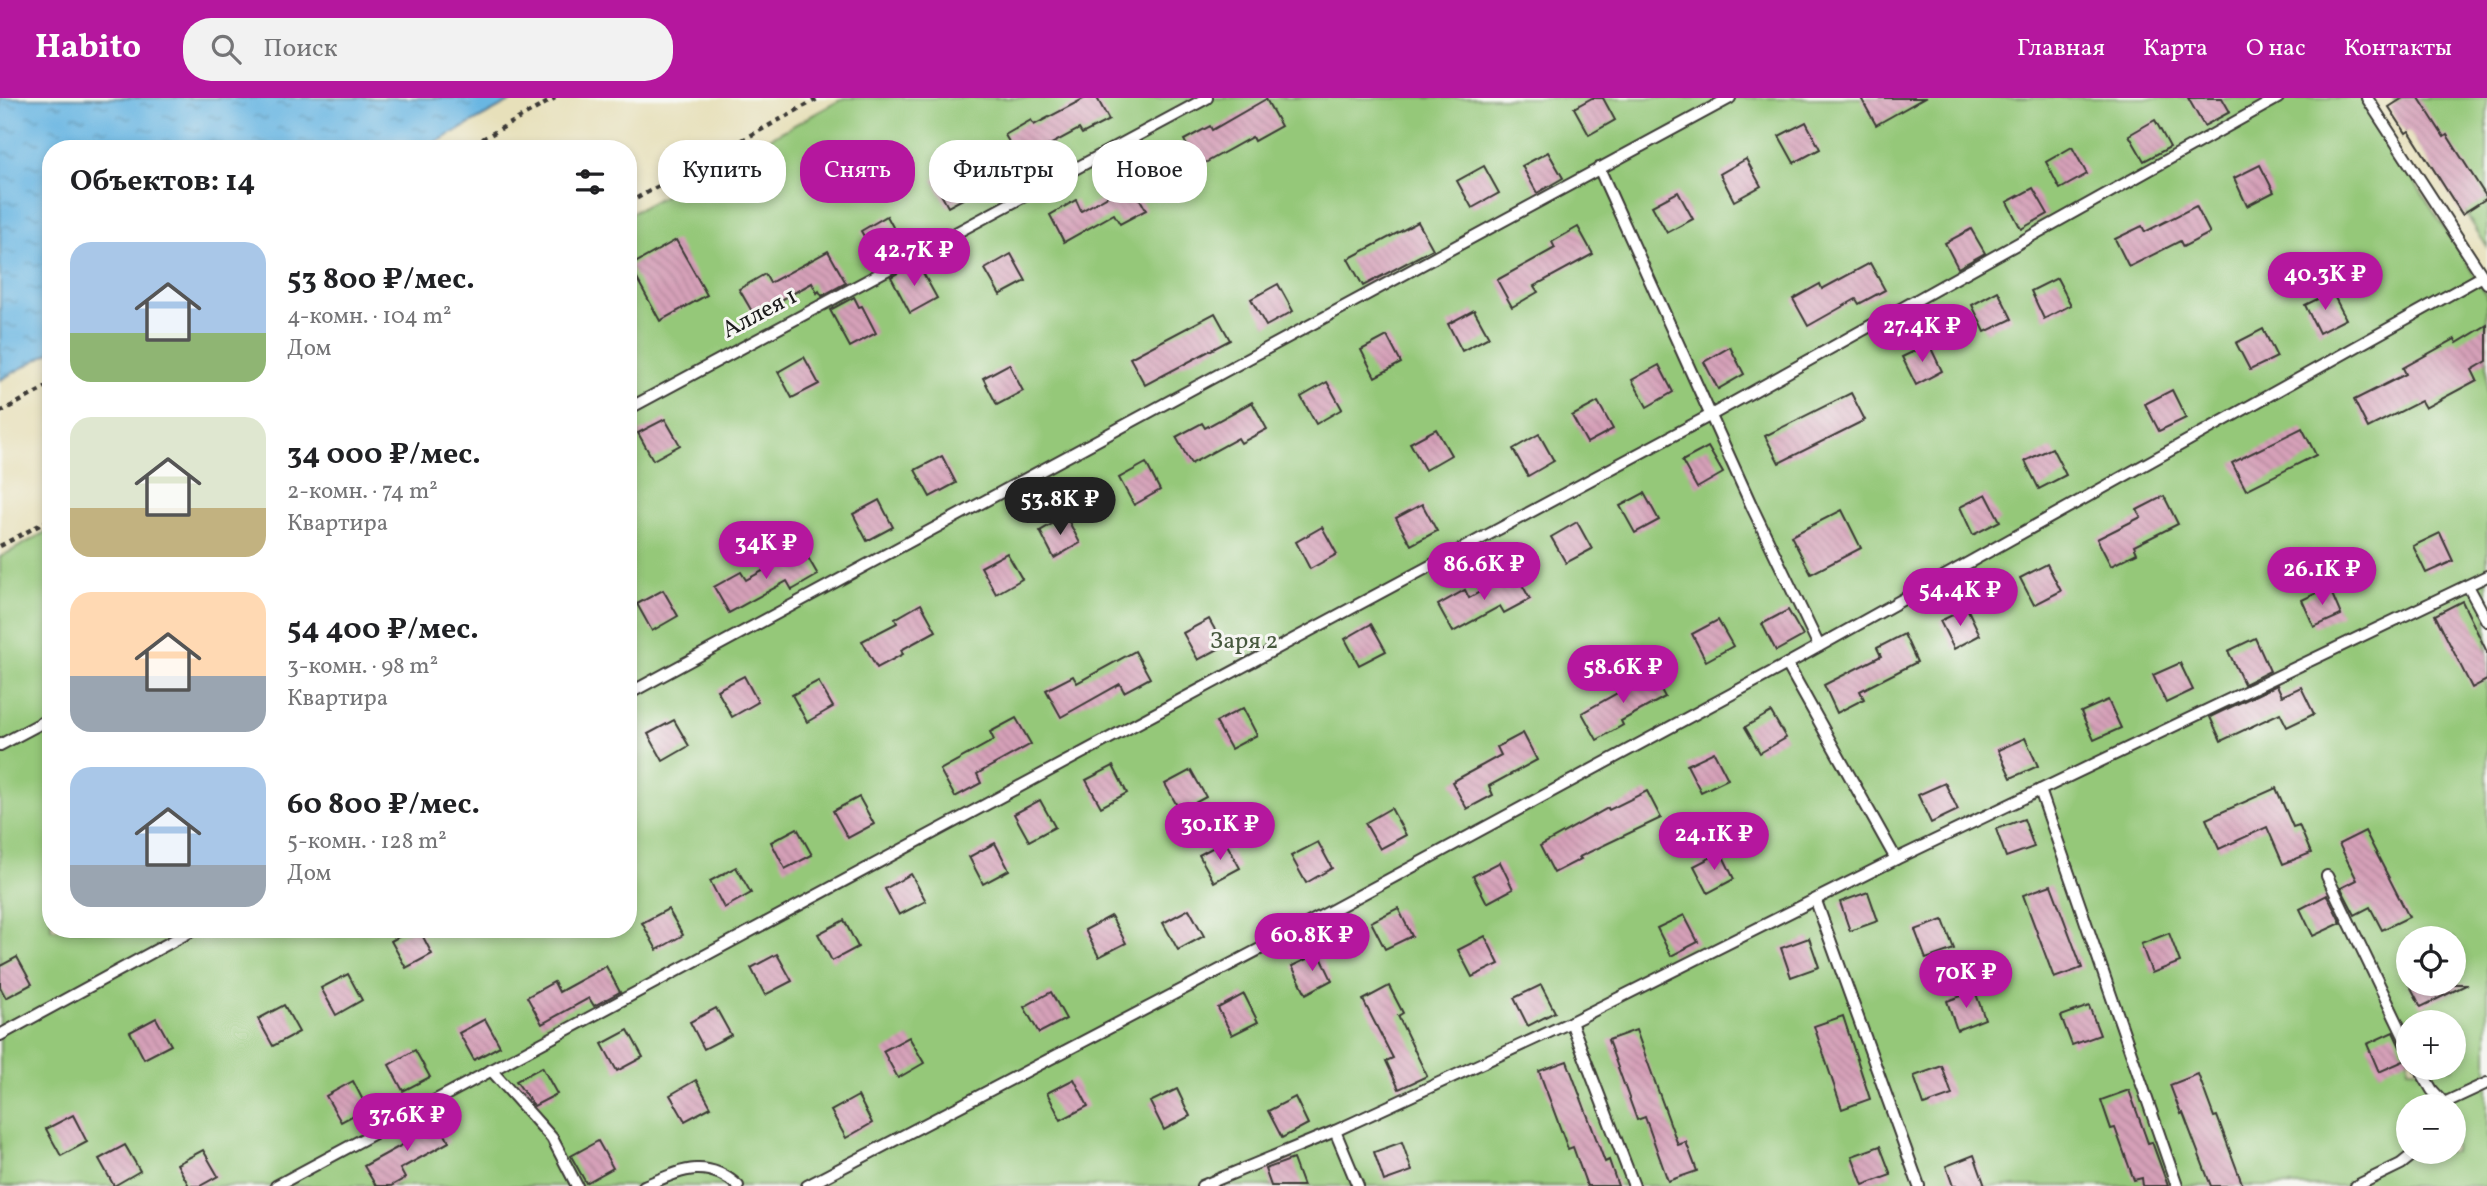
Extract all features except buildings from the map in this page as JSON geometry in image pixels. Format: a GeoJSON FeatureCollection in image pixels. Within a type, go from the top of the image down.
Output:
{"type":"FeatureCollection","features":[{"type":"Feature","properties":{"kind":"lane","name":"Аллея 1"},"geometry":{"type":"LineString","coordinates":[[637,403],[1208,98]]}},
{"type":"Feature","properties":{"kind":"lane"},"geometry":{"type":"LineString","coordinates":[[637,689],[1730,98]]}},
{"type":"Feature","properties":{"kind":"lane"},"geometry":{"type":"LineString","coordinates":[[276,1186],[1711,415],[2278,98]]}},
{"type":"Feature","properties":{"kind":"lane"},"geometry":{"type":"LineString","coordinates":[[807,1186],[1279,939],[1787,664],[2485,279],[2367,98]]}},
{"type":"Feature","properties":{"kind":"lane"},"geometry":{"type":"LineString","coordinates":[[1599,168],[1819,646]]}},
{"type":"Feature","properties":{"kind":"lane"},"geometry":{"type":"LineString","coordinates":[[1202,1186],[1335,1131],[1571,1022],[1896,859],[2487,576]]}},
{"type":"Feature","properties":{"kind":"lane"},"geometry":{"type":"LineString","coordinates":[[2468,586],[2487,621]]}},
{"type":"Feature","properties":{"kind":"lane"},"geometry":{"type":"LineString","coordinates":[[1787,664],[1896,859]]}},
{"type":"Feature","properties":{"kind":"lane"},"geometry":{"type":"LineString","coordinates":[[0,745],[42,723]]}},
{"type":"Feature","properties":{"kind":"lane"},"geometry":{"type":"LineString","coordinates":[[2040,790],[2177,1186]]}},
{"type":"Feature","properties":{"kind":"lane"},"geometry":{"type":"LineString","coordinates":[[2327,876],[2396,1020]]}},
{"type":"Feature","properties":{"kind":"lane"},"geometry":{"type":"LineString","coordinates":[[1816,901],[1919,1186]]}},
{"type":"Feature","properties":{"kind":"lane"},"geometry":{"type":"LineString","coordinates":[[0,1035],[178,938]]}},
{"type":"Feature","properties":{"kind":"lane"},"geometry":{"type":"LineString","coordinates":[[1571,1022],[1634,1186]]}},
{"type":"Feature","properties":{"kind":"lane"},"geometry":{"type":"LineString","coordinates":[[491,1070],[552,1139],[577,1186]]}},
{"type":"Feature","properties":{"kind":"lane"},"geometry":{"type":"LineString","coordinates":[[2466,1094],[2487,1083]]}},
{"type":"Feature","properties":{"kind":"lane"},"geometry":{"type":"LineString","coordinates":[[1335,1131],[1357,1186]]}},
{"type":"Feature","properties":{"kind":"lane"},"geometry":{"type":"LineString","coordinates":[[2356,1186],[2401,1164]]}},
{"type":"Feature","properties":{"kind":"lane"},"geometry":{"type":"LineString","coordinates":[[643,1186],[688,1168],[702,1168],[724,1176],[738,1186]]}},
{"type":"Feature","properties":{"kind":"path"},"geometry":{"type":"LineString","coordinates":[[481,140],[555,98]]}},
{"type":"Feature","properties":{"kind":"path"},"geometry":{"type":"LineString","coordinates":[[637,198],[819,98]]}},
{"type":"Feature","properties":{"kind":"path"},"geometry":{"type":"LineString","coordinates":[[0,412],[42,390]]}},
{"type":"Feature","properties":{"kind":"path"},"geometry":{"type":"LineString","coordinates":[[0,547],[42,524]]}},
{"type":"Feature","properties":{"kind":"green space","name":"Заря 2"},"geometry":{"type":"Polygon","coordinates":[[[844,98],[2361,98],[2487,295],[2487,1186],[0,1186],[0,557],[42,534],[42,938],[637,938],[637,210],[658,199],[658,203],[786,203],[786,140],[766,140],[844,98]]]}},
{"type":"Feature","properties":{"kind":"green space"},"geometry":{"type":"Polygon","coordinates":[[[2393,98],[2487,98],[2487,247],[2393,98]]]}},
{"type":"Feature","properties":{"kind":"water"},"geometry":{"type":"Polygon","coordinates":[[[0,98],[517,98],[440,140],[42,140],[42,357],[0,380],[0,98]]]}}]}
